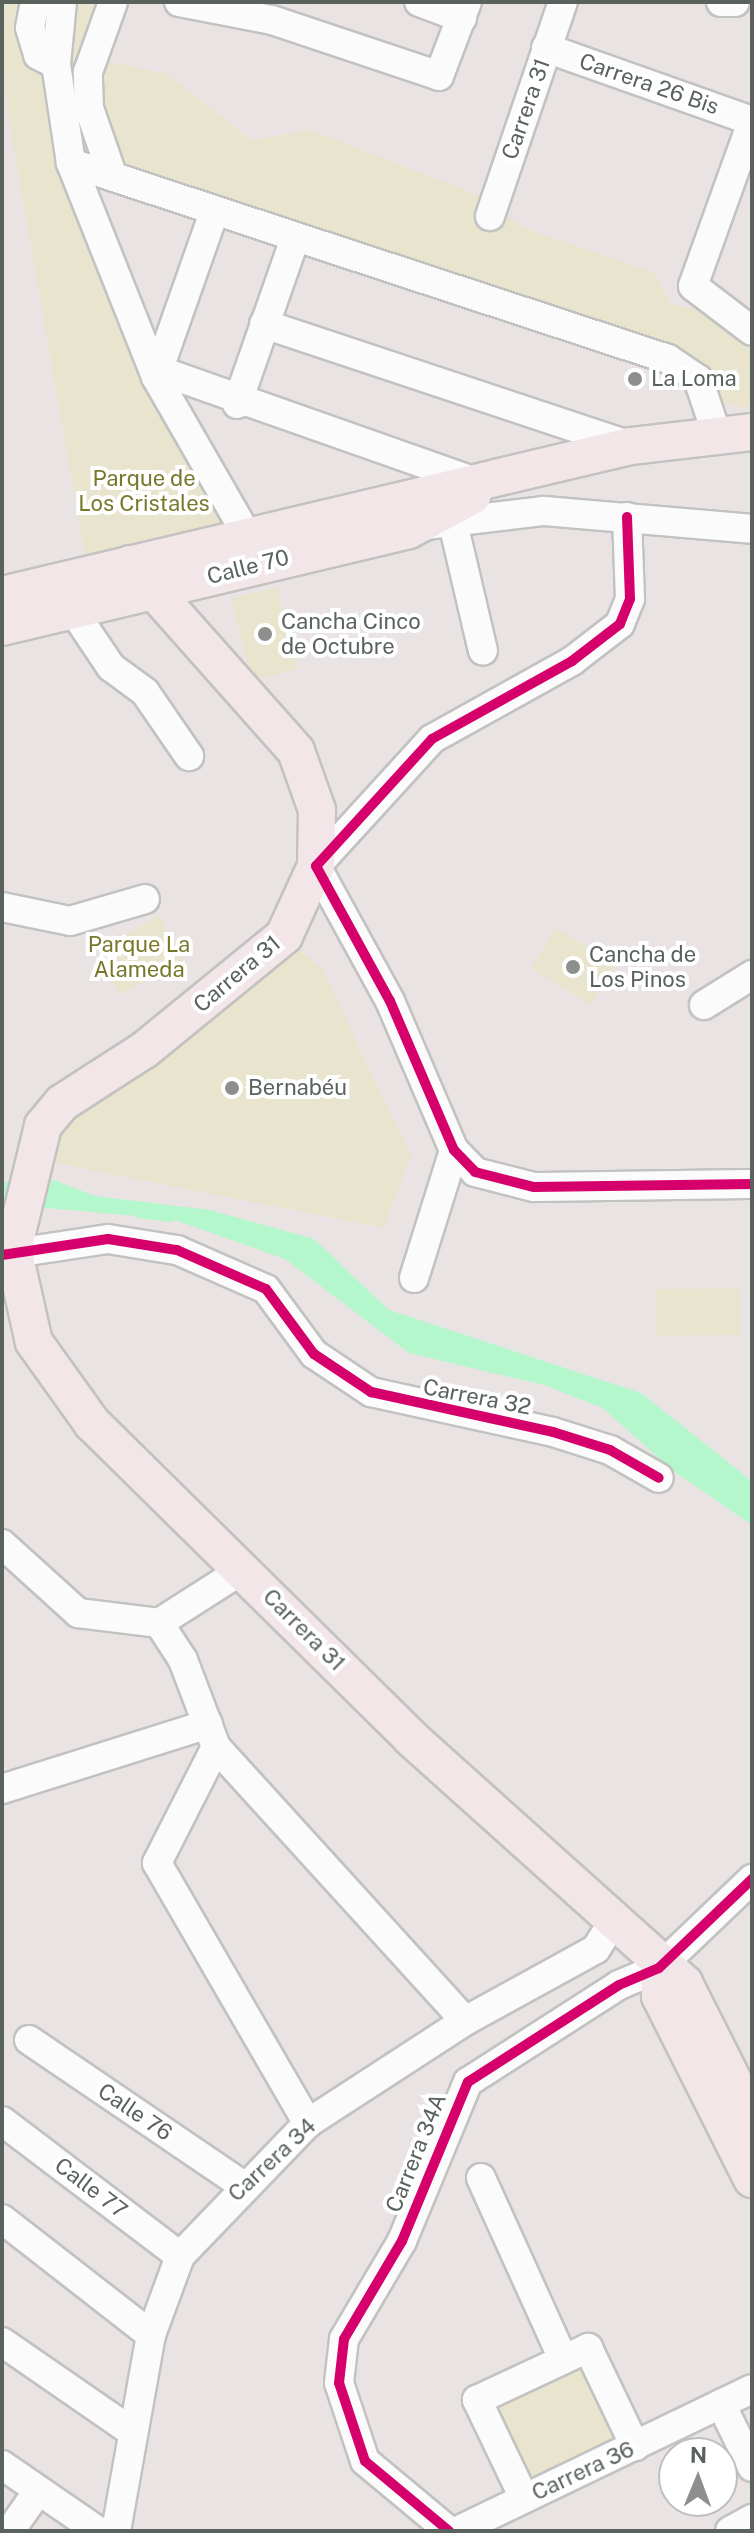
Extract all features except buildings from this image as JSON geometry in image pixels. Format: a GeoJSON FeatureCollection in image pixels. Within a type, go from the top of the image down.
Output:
{"type":"FeatureCollection","features":[{"type":"Feature","properties":{"kind":"main road","name":"Calle 70"},"geometry":{"type":"LineString","coordinates":[[2,627],[57,603],[130,564],[247,535],[482,485],[631,446],[716,432],[752,432]]}},
{"type":"Feature","properties":{"kind":"main road","name":"Calle 70"},"geometry":{"type":"LineString","coordinates":[[2,595],[57,603],[155,591],[437,524],[482,485]]}},
{"type":"Feature","properties":{"kind":"main road","name":"Carrera 31"},"geometry":{"type":"LineString","coordinates":[[130,564],[296,751],[317,810],[316,866],[284,936],[144,1050],[62,1103],[30,1158],[10,1247],[34,1342],[92,1423],[611,1925],[659,1968],[684,1983],[752,2118]]}},
{"type":"Feature","properties":{"kind":"main road"},"geometry":{"type":"LineString","coordinates":[[659,1968],[660,1996],[752,2179]]}},
{"type":"Feature","properties":{"kind":"street"},"geometry":{"type":"LineString","coordinates":[[35,2],[30,28],[38,55],[56,64]]}},
{"type":"Feature","properties":{"kind":"street"},"geometry":{"type":"LineString","coordinates":[[62,2],[56,64],[71,163],[157,374],[247,535]]}},
{"type":"Feature","properties":{"kind":"street"},"geometry":{"type":"LineString","coordinates":[[113,2],[88,72],[89,108],[113,177]]}},
{"type":"Feature","properties":{"kind":"street"},"geometry":{"type":"LineString","coordinates":[[179,2],[274,11],[439,76],[465,10],[419,2]]}},
{"type":"Feature","properties":{"kind":"street","name":"Carrera 31"},"geometry":{"type":"LineString","coordinates":[[490,216],[563,2]]}},
{"type":"Feature","properties":{"kind":"street","name":"Carrera 26 Bis"},"geometry":{"type":"LineString","coordinates":[[546,48],[752,121]]}},
{"type":"Feature","properties":{"kind":"street"},"geometry":{"type":"LineString","coordinates":[[752,121],[693,286],[752,331]]}},
{"type":"Feature","properties":{"kind":"street"},"geometry":{"type":"LineString","coordinates":[[71,163],[668,359],[698,379],[716,432]]}},
{"type":"Feature","properties":{"kind":"street"},"geometry":{"type":"LineString","coordinates":[[157,374],[214,212]]}},
{"type":"Feature","properties":{"kind":"street"},"geometry":{"type":"LineString","coordinates":[[237,404],[295,238]]}},
{"type":"Feature","properties":{"kind":"street"},"geometry":{"type":"LineString","coordinates":[[264,324],[631,446]]}},
{"type":"Feature","properties":{"kind":"street"},"geometry":{"type":"LineString","coordinates":[[157,374],[237,404],[482,485]]}},
{"type":"Feature","properties":{"kind":"street"},"geometry":{"type":"LineString","coordinates":[[483,651],[437,524],[544,511],[752,529]]}},
{"type":"Feature","properties":{"kind":"street"},"geometry":{"type":"LineString","coordinates":[[627,517],[630,599],[620,624],[572,661],[432,739],[316,866],[390,1001],[454,1150],[475,1172],[534,1187],[752,1184]]}},
{"type":"Feature","properties":{"kind":"street"},"geometry":{"type":"LineString","coordinates":[[57,603],[111,667],[145,692],[189,756]]}},
{"type":"Feature","properties":{"kind":"street"},"geometry":{"type":"LineString","coordinates":[[2,907],[70,921],[145,899]]}},
{"type":"Feature","properties":{"kind":"street"},"geometry":{"type":"LineString","coordinates":[[704,1005],[752,975]]}},
{"type":"Feature","properties":{"kind":"street"},"geometry":{"type":"LineString","coordinates":[[414,1278],[454,1150]]}},
{"type":"Feature","properties":{"kind":"street","name":"Carrera 32"},"geometry":{"type":"LineString","coordinates":[[10,1247],[108,1239],[177,1250],[266,1289],[298,1337],[332,1369],[392,1401],[553,1432],[610,1450],[659,1478]]}},
{"type":"Feature","properties":{"kind":"street"},"geometry":{"type":"LineString","coordinates":[[2,1544],[11,1571],[78,1613],[159,1623],[242,1570]]}},
{"type":"Feature","properties":{"kind":"street"},"geometry":{"type":"LineString","coordinates":[[159,1623],[183,1660],[212,1735],[465,2021]]}},
{"type":"Feature","properties":{"kind":"street"},"geometry":{"type":"LineString","coordinates":[[2,1789],[212,1735]]}},
{"type":"Feature","properties":{"kind":"street"},"geometry":{"type":"LineString","coordinates":[[212,1735],[157,1863],[308,2123]]}},
{"type":"Feature","properties":{"kind":"street","name":"Carrera 34A"},"geometry":{"type":"LineString","coordinates":[[449,2531],[365,2461],[339,2383],[344,2339],[402,2241],[468,2082],[619,1985],[659,1968],[752,1879]]}},
{"type":"Feature","properties":{"kind":"street","name":"Carrera 34"},"geometry":{"type":"LineString","coordinates":[[116,2531],[131,2431],[151,2335],[180,2256],[242,2185],[308,2123],[465,2021],[596,1949],[611,1925]]}},
{"type":"Feature","properties":{"kind":"street","name":"Calle 76"},"geometry":{"type":"LineString","coordinates":[[29,2040],[242,2185]]}},
{"type":"Feature","properties":{"kind":"street","name":"Calle 77"},"geometry":{"type":"LineString","coordinates":[[2,2121],[180,2256]]}},
{"type":"Feature","properties":{"kind":"street"},"geometry":{"type":"LineString","coordinates":[[481,2178],[576,2354],[635,2446]]}},
{"type":"Feature","properties":{"kind":"street"},"geometry":{"type":"LineString","coordinates":[[2,2219],[151,2335]]}},
{"type":"Feature","properties":{"kind":"street"},"geometry":{"type":"LineString","coordinates":[[2,2342],[131,2431]]}},
{"type":"Feature","properties":{"kind":"street"},"geometry":{"type":"LineString","coordinates":[[524,2498],[477,2400],[576,2354]]}},
{"type":"Feature","properties":{"kind":"street","name":"Carrera 36"},"geometry":{"type":"LineString","coordinates":[[457,2531],[752,2389]]}},
{"type":"Feature","properties":{"kind":"street"},"geometry":{"type":"LineString","coordinates":[[721,2404],[752,2467]]}},
{"type":"Feature","properties":{"kind":"street"},"geometry":{"type":"LineString","coordinates":[[2,2465],[98,2531]]}},
{"type":"Feature","properties":{"kind":"street"},"geometry":{"type":"LineString","coordinates":[[10,2531],[38,2491]]}},
{"type":"Feature","properties":{"kind":"street"},"geometry":{"type":"LineString","coordinates":[[730,2531],[752,2519]]}},
{"type":"Feature","properties":{"kind":"green space","name":"Parque de Los Cristales"},"geometry":{"type":"Polygon","coordinates":[[[2,2],[15,2],[32,18],[38,55],[73,2],[102,2],[90,24],[105,61],[167,74],[251,140],[311,130],[478,195],[525,228],[655,273],[671,304],[711,314],[752,345],[752,409],[723,404],[714,382],[681,352],[71,163],[247,535],[88,574],[7,108],[2,2]]]}},
{"type":"Feature","properties":{"kind":"green space","name":"Cancha Cinco de Octubre"},"geometry":{"type":"Polygon","coordinates":[[[277,587],[298,669],[252,680],[231,599],[277,587]]]}},
{"type":"Feature","properties":{"kind":"green space","name":"Parque La Alameda"},"geometry":{"type":"Polygon","coordinates":[[[160,915],[183,962],[119,995],[98,950],[160,915]]]}},
{"type":"Feature","properties":{"kind":"green space","name":"Cancha de Los Pinos"},"geometry":{"type":"Polygon","coordinates":[[[556,928],[615,965],[590,1005],[531,968],[556,928]]]}},
{"type":"Feature","properties":{"kind":"green space","name":"Bernabéu"},"geometry":{"type":"Polygon","coordinates":[[[284,936],[322,969],[411,1156],[384,1228],[30,1158],[43,1126],[284,936]]]}},
{"type":"Feature","properties":{"kind":"green space"},"geometry":{"type":"Polygon","coordinates":[[[739,1288],[740,1335],[656,1336],[655,1289],[739,1288]]]}},
{"type":"Feature","properties":{"kind":"green space"},"geometry":{"type":"Polygon","coordinates":[[[588,2348],[635,2446],[524,2498],[477,2400],[588,2348]]]}},
{"type":"Feature","properties":{"kind":"shaded area"},"geometry":{"type":"Polygon","coordinates":[[[54,1180],[95,1196],[210,1210],[314,1239],[389,1310],[641,1393],[752,1481],[752,1525],[672,1470],[603,1408],[544,1385],[409,1353],[285,1259],[172,1219],[46,1208],[2,1212],[2,1182],[54,1180]]]}},
{"type":"Feature","properties":{"kind":"waterway"},"geometry":{"type":"LineString","coordinates":[[138,1215],[171,1219]]}},
{"type":"Feature","properties":{"kind":"cycle path"},"geometry":{"type":"LineString","coordinates":[[627,517],[630,599],[620,624],[572,661],[432,739],[316,866],[390,1001],[454,1150],[475,1172],[534,1187],[752,1184]]}},
{"type":"Feature","properties":{"kind":"cycle path"},"geometry":{"type":"LineString","coordinates":[[2,1255],[108,1239],[177,1250],[266,1289],[314,1354],[371,1392],[553,1432],[610,1450],[659,1478]]}},
{"type":"Feature","properties":{"kind":"cycle path"},"geometry":{"type":"LineString","coordinates":[[449,2531],[365,2461],[339,2383],[344,2339],[402,2241],[468,2082],[619,1985],[659,1968],[752,1879]]}},
{"type":"Feature","properties":{"kind":"place","name":"La Loma"},"geometry":{"type":"Point","coordinates":[635,379]}},
{"type":"Feature","properties":{"kind":"place","name":"Cancha Cinco de Octubre"},"geometry":{"type":"Point","coordinates":[265,634]}},
{"type":"Feature","properties":{"kind":"place","name":"Cancha de Los Pinos"},"geometry":{"type":"Point","coordinates":[573,967]}},
{"type":"Feature","properties":{"kind":"place","name":"Bernabéu"},"geometry":{"type":"Point","coordinates":[232,1088]}}]}
